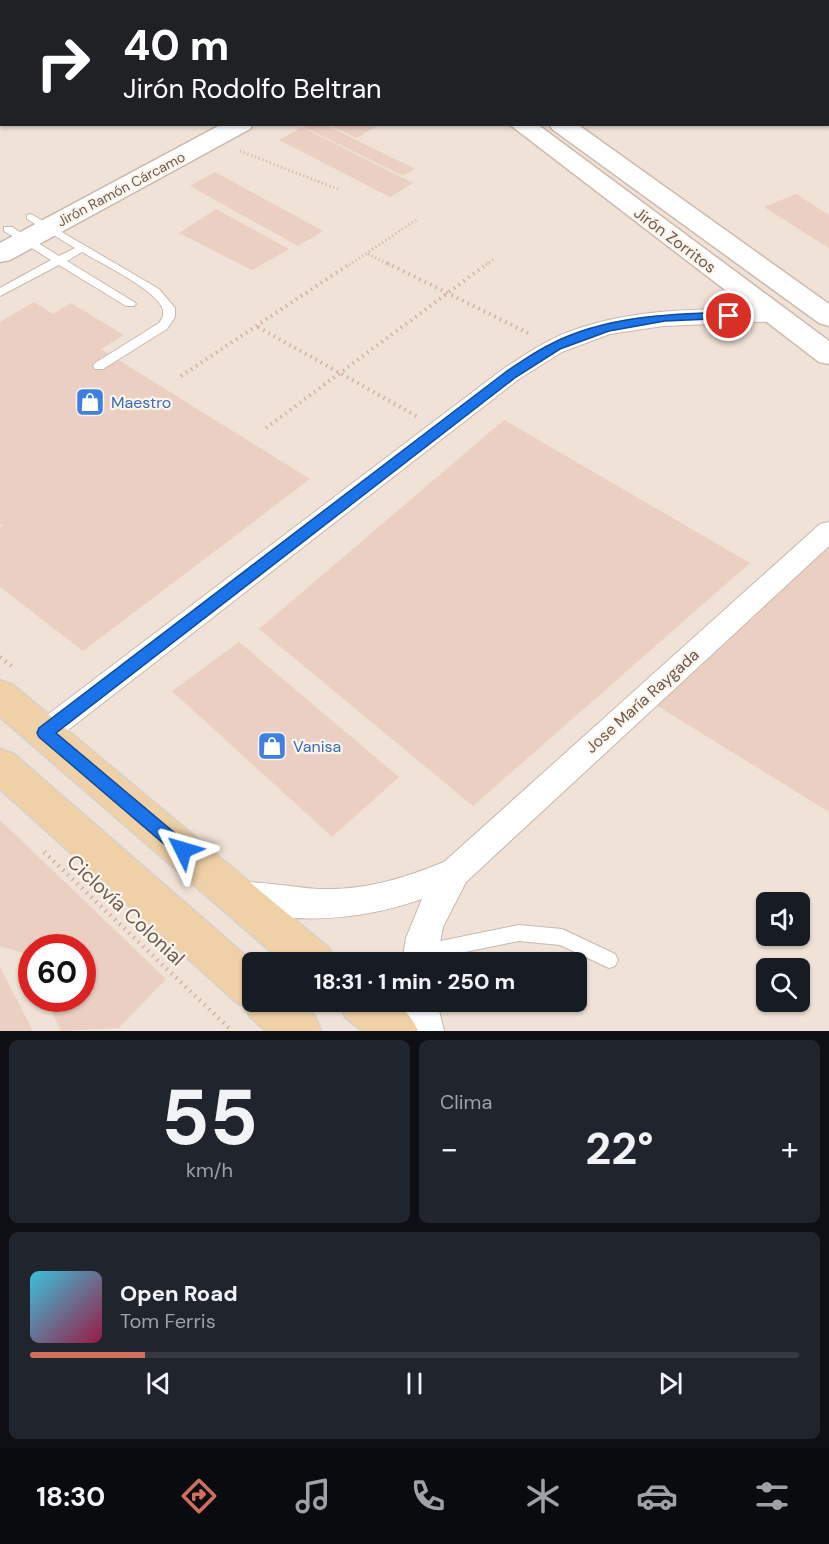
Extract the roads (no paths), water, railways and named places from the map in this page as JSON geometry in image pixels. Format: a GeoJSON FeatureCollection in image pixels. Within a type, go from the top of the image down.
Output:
{"type":"FeatureCollection","features":[{"type":"Feature","properties":{"kind":"main road","name":"Jirón Ramón Cárcamo"},"geometry":{"type":"LineString","coordinates":[[0,254],[23,230],[211,132],[234,126]]}},
{"type":"Feature","properties":{"kind":"main road","name":"Jirón Zorritos"},"geometry":{"type":"LineString","coordinates":[[524,126],[829,355]]}},
{"type":"Feature","properties":{"kind":"main road","name":"Jirón Zorritos"},"geometry":{"type":"LineString","coordinates":[[564,126],[829,317]]}},
{"type":"Feature","properties":{"kind":"main road"},"geometry":{"type":"LineString","coordinates":[[0,695],[302,952]]}},
{"type":"Feature","properties":{"kind":"main road"},"geometry":{"type":"LineString","coordinates":[[2,770],[242,980]]}},
{"type":"Feature","properties":{"kind":"main road"},"geometry":{"type":"LineString","coordinates":[[277,1012],[299,1031]]}},
{"type":"Feature","properties":{"kind":"main road"},"geometry":{"type":"LineString","coordinates":[[373,1012],[396,1031]]}},
{"type":"Feature","properties":{"kind":"street"},"geometry":{"type":"LineString","coordinates":[[44,733],[512,374],[555,346],[606,328],[665,318],[776,316]]}},
{"type":"Feature","properties":{"kind":"street","name":"Jose María Raygada"},"geometry":{"type":"LineString","coordinates":[[421,952],[432,910],[455,872],[829,531]]}},
{"type":"Feature","properties":{"kind":"street","name":"Jose María Raygada"},"geometry":{"type":"LineString","coordinates":[[235,894],[282,903],[327,905],[372,901],[415,890],[455,872]]}},
{"type":"Feature","properties":{"kind":"street"},"geometry":{"type":"LineString","coordinates":[[422,1012],[427,1031]]}},
{"type":"Feature","properties":{"kind":"lane"},"geometry":{"type":"LineString","coordinates":[[23,230],[82,248],[155,291],[169,308],[169,317],[163,326],[99,366]]}},
{"type":"Feature","properties":{"kind":"lane"},"geometry":{"type":"LineString","coordinates":[[23,230],[59,261],[130,304]]}},
{"type":"Feature","properties":{"kind":"lane"},"geometry":{"type":"LineString","coordinates":[[0,293],[82,248]]}},
{"type":"Feature","properties":{"kind":"lane"},"geometry":{"type":"LineString","coordinates":[[443,952],[519,933],[562,937],[609,960]]}},
{"type":"Feature","properties":{"kind":"place","name":"Maestro"},"geometry":{"type":"Point","coordinates":[90,402]}},
{"type":"Feature","properties":{"kind":"place","name":"Vanisa"},"geometry":{"type":"Point","coordinates":[272,746]}}]}
